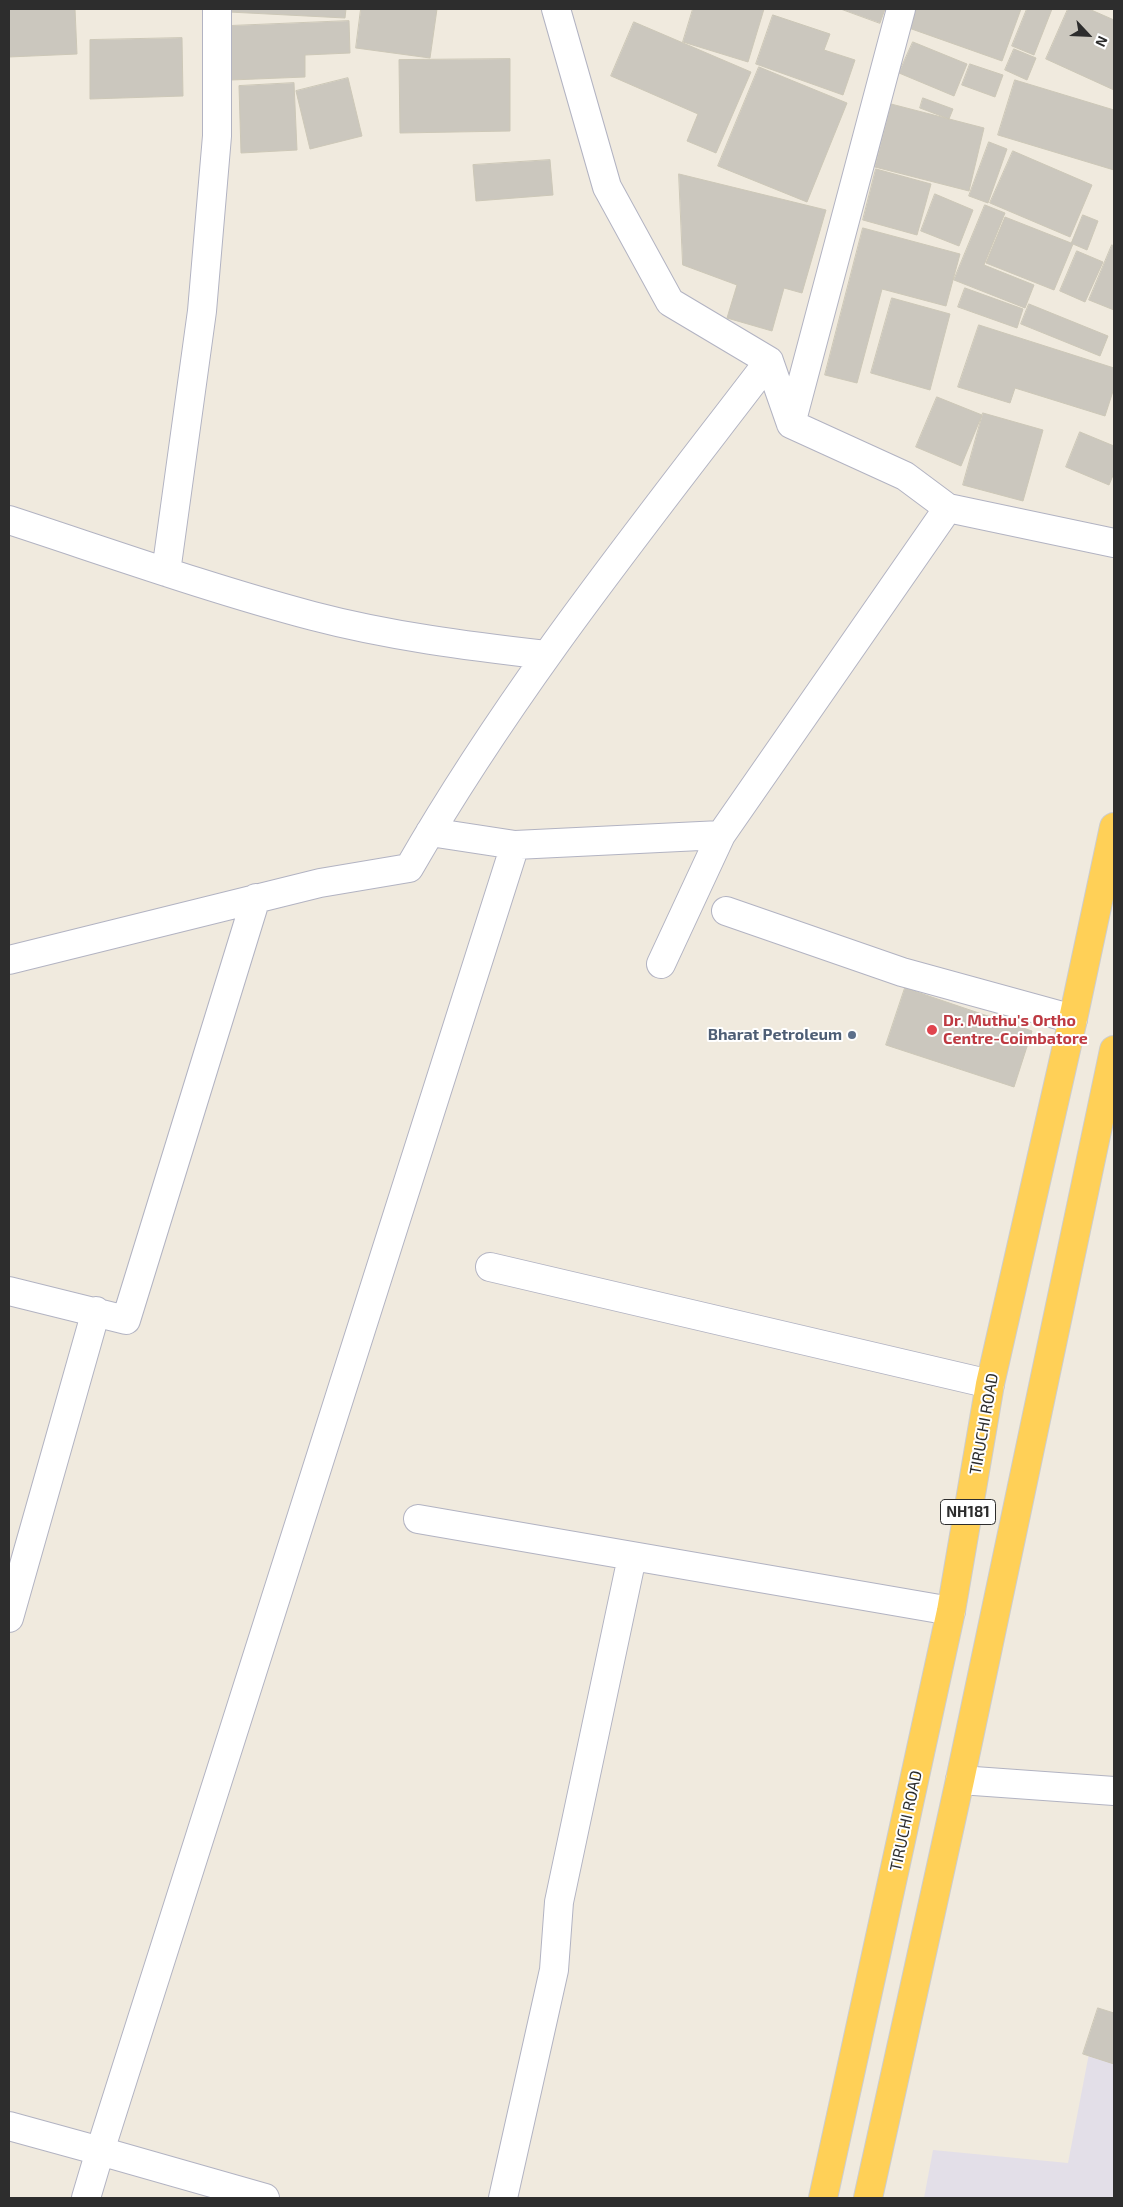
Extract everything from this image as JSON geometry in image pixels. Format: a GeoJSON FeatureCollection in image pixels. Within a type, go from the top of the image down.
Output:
{"type":"FeatureCollection","features":[{"type":"Feature","properties":{"kind":"highway","name":"TIRUCHI ROAD"},"geometry":{"type":"LineString","coordinates":[[823,2198],[951,1611],[990,1384],[1073,1020],[1114,827]]}},
{"type":"Feature","properties":{"kind":"highway","name":"NH181"},"geometry":{"type":"LineString","coordinates":[[868,2198],[960,1780],[1114,1050]]}},
{"type":"Feature","properties":{"kind":"street"},"geometry":{"type":"LineString","coordinates":[[166,572],[202,311],[217,136],[217,9]]}},
{"type":"Feature","properties":{"kind":"street"},"geometry":{"type":"LineString","coordinates":[[556,9],[607,187],[670,302],[769,361],[791,424],[905,476],[948,508],[1114,543]]}},
{"type":"Feature","properties":{"kind":"street"},"geometry":{"type":"LineString","coordinates":[[791,424],[901,9]]}},
{"type":"Feature","properties":{"kind":"street"},"geometry":{"type":"LineString","coordinates":[[9,960],[320,883],[409,868],[451,796],[546,655],[769,361]]}},
{"type":"Feature","properties":{"kind":"street"},"geometry":{"type":"LineString","coordinates":[[661,964],[722,835],[948,508]]}},
{"type":"Feature","properties":{"kind":"street"},"geometry":{"type":"LineString","coordinates":[[9,520],[166,572],[314,616],[448,644],[546,655]]}},
{"type":"Feature","properties":{"kind":"street"},"geometry":{"type":"LineString","coordinates":[[430,832],[515,845],[722,835]]}},
{"type":"Feature","properties":{"kind":"street"},"geometry":{"type":"LineString","coordinates":[[86,2198],[515,845]]}},
{"type":"Feature","properties":{"kind":"street"},"geometry":{"type":"LineString","coordinates":[[9,1291],[96,1311],[126,1320],[256,898]]}},
{"type":"Feature","properties":{"kind":"street"},"geometry":{"type":"LineString","coordinates":[[726,910],[902,972],[1073,1020]]}},
{"type":"Feature","properties":{"kind":"street"},"geometry":{"type":"LineString","coordinates":[[490,1266],[990,1384]]}},
{"type":"Feature","properties":{"kind":"street"},"geometry":{"type":"LineString","coordinates":[[9,1618],[96,1311]]}},
{"type":"Feature","properties":{"kind":"street"},"geometry":{"type":"LineString","coordinates":[[418,1519],[951,1611]]}},
{"type":"Feature","properties":{"kind":"street"},"geometry":{"type":"LineString","coordinates":[[502,2198],[554,1970],[559,1902],[632,1557]]}},
{"type":"Feature","properties":{"kind":"street"},"geometry":{"type":"LineString","coordinates":[[960,1780],[1114,1791]]}},
{"type":"Feature","properties":{"kind":"street"},"geometry":{"type":"LineString","coordinates":[[9,2126],[265,2198]]}},
{"type":"Feature","properties":{"kind":"shaded area"},"geometry":{"type":"Polygon","coordinates":[[[1096,2017],[1114,2023],[1114,2198],[924,2198],[933,2150],[1068,2163],[1096,2017]]]}},
{"type":"Feature","properties":{"kind":"building"},"geometry":{"type":"Polygon","coordinates":[[[9,9],[75,9],[77,54],[9,57],[9,9]]]}},
{"type":"Feature","properties":{"kind":"building"},"geometry":{"type":"Polygon","coordinates":[[[230,9],[346,9],[345,18],[229,12],[230,9]]]}},
{"type":"Feature","properties":{"kind":"building"},"geometry":{"type":"Polygon","coordinates":[[[361,9],[437,9],[430,58],[356,48],[361,9]]]}},
{"type":"Feature","properties":{"kind":"building"},"geometry":{"type":"Polygon","coordinates":[[[693,9],[764,9],[748,62],[683,42],[693,9]]]}},
{"type":"Feature","properties":{"kind":"building"},"geometry":{"type":"Polygon","coordinates":[[[841,9],[885,9],[880,23],[841,9]]]}},
{"type":"Feature","properties":{"kind":"building"},"geometry":{"type":"Polygon","coordinates":[[[912,9],[1021,9],[1002,61],[906,27],[912,9]]]}},
{"type":"Feature","properties":{"kind":"building"},"geometry":{"type":"Polygon","coordinates":[[[1027,9],[1052,9],[1034,55],[1012,46],[1027,9]]]}},
{"type":"Feature","properties":{"kind":"building"},"geometry":{"type":"Polygon","coordinates":[[[1068,9],[1089,9],[1114,20],[1114,90],[1046,59],[1068,9]]]}},
{"type":"Feature","properties":{"kind":"building"},"geometry":{"type":"Polygon","coordinates":[[[773,15],[830,34],[824,50],[855,60],[843,95],[756,64],[773,15]]]}},
{"type":"Feature","properties":{"kind":"building"},"geometry":{"type":"Polygon","coordinates":[[[349,21],[350,53],[305,55],[305,77],[231,80],[229,26],[349,21]]]}},
{"type":"Feature","properties":{"kind":"building"},"geometry":{"type":"Polygon","coordinates":[[[634,22],[751,72],[716,153],[687,141],[698,114],[611,76],[634,22]]]}},
{"type":"Feature","properties":{"kind":"building"},"geometry":{"type":"Polygon","coordinates":[[[182,38],[183,96],[90,99],[90,40],[182,38]]]}},
{"type":"Feature","properties":{"kind":"building"},"geometry":{"type":"Polygon","coordinates":[[[913,42],[967,64],[954,96],[899,73],[913,42]]]}},
{"type":"Feature","properties":{"kind":"building"},"geometry":{"type":"Polygon","coordinates":[[[1014,49],[1036,58],[1027,80],[1005,70],[1014,49]]]}},
{"type":"Feature","properties":{"kind":"building"},"geometry":{"type":"Polygon","coordinates":[[[510,59],[510,131],[400,133],[399,60],[510,59]]]}},
{"type":"Feature","properties":{"kind":"building"},"geometry":{"type":"Polygon","coordinates":[[[970,64],[1003,75],[995,97],[962,85],[970,64]]]}},
{"type":"Feature","properties":{"kind":"building"},"geometry":{"type":"Polygon","coordinates":[[[759,67],[847,103],[807,202],[718,166],[759,67]]]}},
{"type":"Feature","properties":{"kind":"building"},"geometry":{"type":"Polygon","coordinates":[[[348,78],[362,136],[310,149],[296,91],[348,78]]]}},
{"type":"Feature","properties":{"kind":"building"},"geometry":{"type":"Polygon","coordinates":[[[1015,80],[1114,110],[1114,170],[998,135],[1015,80]]]}},
{"type":"Feature","properties":{"kind":"building"},"geometry":{"type":"Polygon","coordinates":[[[294,83],[297,150],[241,153],[239,86],[294,83]]]}},
{"type":"Feature","properties":{"kind":"building"},"geometry":{"type":"Polygon","coordinates":[[[923,98],[953,109],[949,119],[920,108],[923,98]]]}},
{"type":"Feature","properties":{"kind":"building"},"geometry":{"type":"Polygon","coordinates":[[[891,104],[984,128],[969,191],[875,167],[891,104]]]}},
{"type":"Feature","properties":{"kind":"building"},"geometry":{"type":"Polygon","coordinates":[[[989,142],[1007,149],[988,203],[969,196],[989,142]]]}},
{"type":"Feature","properties":{"kind":"building"},"geometry":{"type":"Polygon","coordinates":[[[1013,151],[1092,185],[1070,237],[990,203],[1013,151]]]}},
{"type":"Feature","properties":{"kind":"building"},"geometry":{"type":"Polygon","coordinates":[[[550,160],[553,195],[476,201],[473,165],[550,160]]]}},
{"type":"Feature","properties":{"kind":"building"},"geometry":{"type":"Polygon","coordinates":[[[876,169],[931,184],[917,235],[863,220],[876,169]]]}},
{"type":"Feature","properties":{"kind":"building"},"geometry":{"type":"Polygon","coordinates":[[[679,174],[826,210],[802,293],[784,288],[772,331],[727,318],[737,285],[683,265],[679,174]]]}},
{"type":"Feature","properties":{"kind":"building"},"geometry":{"type":"Polygon","coordinates":[[[935,194],[973,210],[959,246],[921,231],[935,194]]]}},
{"type":"Feature","properties":{"kind":"building"},"geometry":{"type":"Polygon","coordinates":[[[985,205],[1005,213],[984,265],[1034,285],[1025,308],[954,280],[985,205]]]}},
{"type":"Feature","properties":{"kind":"building"},"geometry":{"type":"Polygon","coordinates":[[[1083,215],[1098,221],[1087,250],[1073,244],[1054,290],[986,263],[1005,217],[1071,243],[1083,215]]]}},
{"type":"Feature","properties":{"kind":"building"},"geometry":{"type":"Polygon","coordinates":[[[863,228],[960,254],[946,306],[882,289],[857,383],[825,375],[863,228]]]}},
{"type":"Feature","properties":{"kind":"building"},"geometry":{"type":"Polygon","coordinates":[[[1112,245],[1114,246],[1114,310],[1089,300],[1112,245]]]}},
{"type":"Feature","properties":{"kind":"building"},"geometry":{"type":"Polygon","coordinates":[[[1077,251],[1103,262],[1085,302],[1060,291],[1077,251]]]}},
{"type":"Feature","properties":{"kind":"building"},"geometry":{"type":"Polygon","coordinates":[[[965,288],[1023,309],[1017,328],[958,307],[965,288]]]}},
{"type":"Feature","properties":{"kind":"building"},"geometry":{"type":"Polygon","coordinates":[[[892,298],[950,314],[930,390],[871,373],[892,298]]]}},
{"type":"Feature","properties":{"kind":"building"},"geometry":{"type":"Polygon","coordinates":[[[1029,304],[1108,336],[1100,356],[1021,324],[1029,304]]]}},
{"type":"Feature","properties":{"kind":"building"},"geometry":{"type":"Polygon","coordinates":[[[979,325],[1114,368],[1114,388],[1105,416],[1015,388],[1010,403],[958,387],[979,325]]]}},
{"type":"Feature","properties":{"kind":"building"},"geometry":{"type":"Polygon","coordinates":[[[937,397],[982,415],[961,466],[916,447],[937,397]]]}},
{"type":"Feature","properties":{"kind":"building"},"geometry":{"type":"Polygon","coordinates":[[[983,413],[1043,430],[1023,501],[963,485],[983,413]]]}},
{"type":"Feature","properties":{"kind":"building"},"geometry":{"type":"Polygon","coordinates":[[[1080,432],[1114,446],[1114,473],[1109,485],[1066,467],[1080,432]]]}},
{"type":"Feature","properties":{"kind":"building"},"geometry":{"type":"Polygon","coordinates":[[[905,988],[1032,1031],[1014,1087],[886,1045],[905,988]]]}},
{"type":"Feature","properties":{"kind":"building"},"geometry":{"type":"Polygon","coordinates":[[[1098,2008],[1114,2013],[1114,2064],[1083,2054],[1098,2008]]]}},
{"type":"Feature","properties":{"kind":"place","name":"Dr. Muthu's Ortho Centre-Coimbatore"},"geometry":{"type":"Point","coordinates":[932,1030]}},
{"type":"Feature","properties":{"kind":"place","name":"Bharat Petroleum"},"geometry":{"type":"Point","coordinates":[852,1035]}}]}
